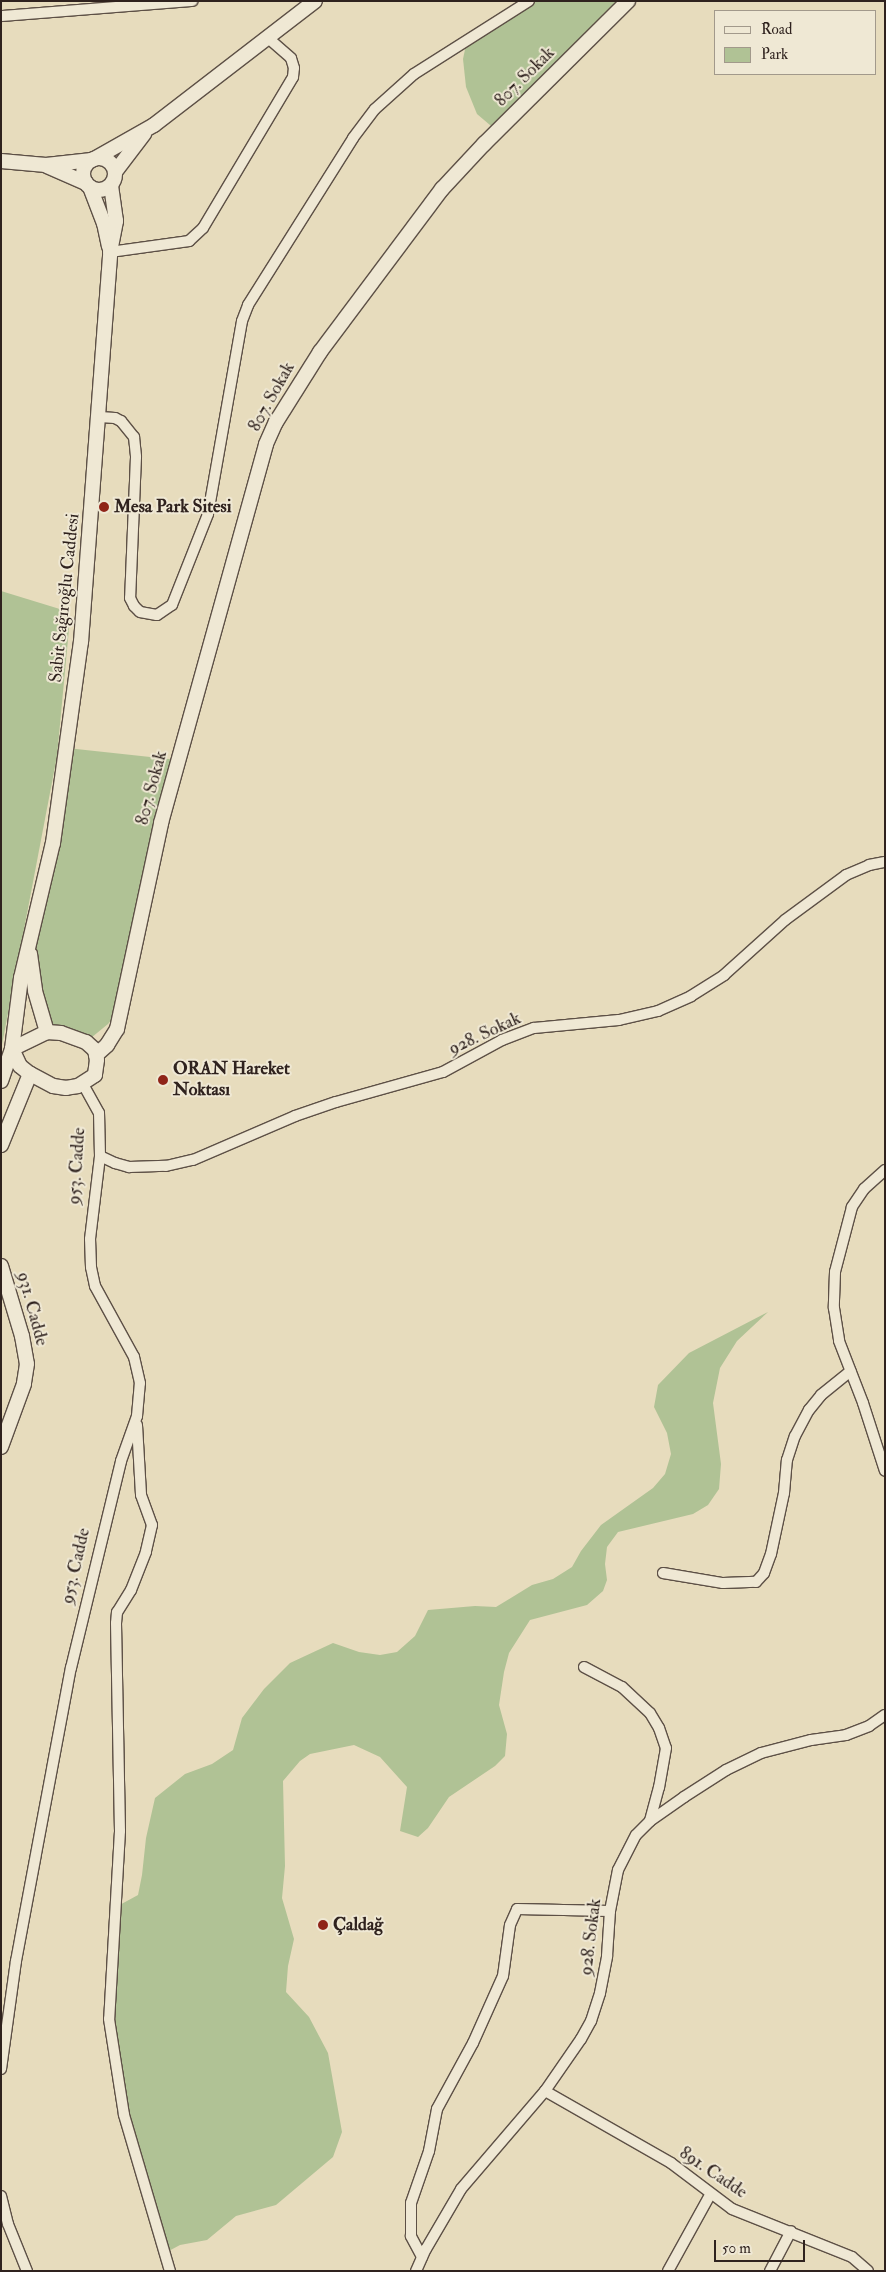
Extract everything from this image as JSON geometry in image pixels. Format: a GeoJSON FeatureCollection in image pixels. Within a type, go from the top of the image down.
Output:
{"type":"FeatureCollection","features":[{"type":"Feature","properties":{"kind":"main road"},"geometry":{"type":"LineString","coordinates":[[88,185],[83,172],[93,159],[154,125],[315,1]]}},
{"type":"Feature","properties":{"kind":"main road","name":"807. Sokak"},"geometry":{"type":"LineString","coordinates":[[96,1055],[107,1045],[117,1029],[161,823],[266,444],[276,422],[320,352],[442,189],[484,144],[628,1]]}},
{"type":"Feature","properties":{"kind":"main road"},"geometry":{"type":"LineString","coordinates":[[46,165],[88,185],[104,189],[113,178],[125,156],[154,125]]}},
{"type":"Feature","properties":{"kind":"main road"},"geometry":{"type":"LineString","coordinates":[[1,161],[46,165],[93,159],[107,160],[113,178]]}},
{"type":"Feature","properties":{"kind":"main road","name":"Sabit Sağıroğlu Caddesi"},"geometry":{"type":"LineString","coordinates":[[12,1049],[21,978],[52,843],[80,652],[100,417],[110,252],[116,221],[113,178]]}},
{"type":"Feature","properties":{"kind":"main road","name":"Sabit Sağıroğlu Caddesi"},"geometry":{"type":"LineString","coordinates":[[88,185],[104,223],[110,252]]}},
{"type":"Feature","properties":{"kind":"main road","name":"Sabit Sağıroğlu Caddesi"},"geometry":{"type":"LineString","coordinates":[[29,943],[35,991],[48,1032]]}},
{"type":"Feature","properties":{"kind":"main road"},"geometry":{"type":"LineString","coordinates":[[1,1081],[12,1049],[48,1032],[61,1033],[86,1042],[94,1050],[98,1066],[95,1075],[83,1084],[66,1088],[53,1086],[30,1074],[20,1066],[12,1049]]}},
{"type":"Feature","properties":{"kind":"main road"},"geometry":{"type":"LineString","coordinates":[[1,1145],[30,1074]]}},
{"type":"Feature","properties":{"kind":"main road","name":"931. Cadde"},"geometry":{"type":"LineString","coordinates":[[1,1266],[22,1336],[27,1364],[24,1384],[1,1447]]}},
{"type":"Feature","properties":{"kind":"street"},"geometry":{"type":"LineString","coordinates":[[1,16],[192,1]]}},
{"type":"Feature","properties":{"kind":"street"},"geometry":{"type":"LineString","coordinates":[[100,417],[120,421],[134,437],[136,457],[130,598],[140,612],[157,614],[172,605],[208,514],[242,321],[248,305],[353,138],[375,109],[414,74],[530,1]]}},
{"type":"Feature","properties":{"kind":"street"},"geometry":{"type":"LineString","coordinates":[[110,252],[189,241],[203,228],[293,77],[294,68],[290,58],[268,38]]}},
{"type":"Feature","properties":{"kind":"street","name":"928. Sokak"},"geometry":{"type":"LineString","coordinates":[[100,1156],[128,1167],[166,1166],[193,1160],[295,1116],[352,1097],[444,1072],[502,1040],[534,1028],[619,1020],[658,1011],[691,996],[724,975],[785,920],[846,875],[869,865],[885,862]]}},
{"type":"Feature","properties":{"kind":"street","name":"953. Cadde"},"geometry":{"type":"LineString","coordinates":[[1,2069],[4,2030],[37,1842],[71,1668],[119,1470],[137,1416],[140,1383],[134,1357],[95,1286],[90,1267],[90,1239],[100,1156],[99,1114],[83,1084]]}},
{"type":"Feature","properties":{"kind":"street"},"geometry":{"type":"LineString","coordinates":[[885,1170],[864,1189],[852,1208],[835,1272],[834,1308],[839,1341],[885,1471]]}},
{"type":"Feature","properties":{"kind":"street"},"geometry":{"type":"LineString","coordinates":[[663,1573],[723,1583],[756,1582],[764,1573],[771,1554],[784,1493],[788,1460],[795,1436],[809,1410],[821,1396],[851,1371]]}},
{"type":"Feature","properties":{"kind":"street"},"geometry":{"type":"LineString","coordinates":[[137,1416],[141,1495],[152,1525],[146,1552],[130,1590],[117,1612],[116,1623],[120,1831],[109,2019],[124,2115],[170,2271]]}},
{"type":"Feature","properties":{"kind":"street"},"geometry":{"type":"LineString","coordinates":[[584,1667],[622,1687],[650,1713],[659,1728],[666,1748],[659,1787],[650,1821]]}},
{"type":"Feature","properties":{"kind":"street","name":"928. Sokak"},"geometry":{"type":"LineString","coordinates":[[416,2271],[461,2189],[545,2091],[581,2039],[591,2021],[600,1993],[607,1956],[610,1911],[618,1870],[636,1835],[650,1821],[726,1770],[761,1753],[811,1740],[846,1735],[869,1726],[885,1715]]}},
{"type":"Feature","properties":{"kind":"street"},"geometry":{"type":"LineString","coordinates":[[422,2257],[411,2236],[411,2203],[430,2151],[437,2109],[473,2043],[503,1976],[510,1925],[517,1909],[610,1911]]}},
{"type":"Feature","properties":{"kind":"street","name":"891. Cadde"},"geometry":{"type":"LineString","coordinates":[[545,2091],[671,2163],[732,2209],[852,2257],[868,2271]]}},
{"type":"Feature","properties":{"kind":"street"},"geometry":{"type":"LineString","coordinates":[[668,2271],[710,2194]]}},
{"type":"Feature","properties":{"kind":"street"},"geometry":{"type":"LineString","coordinates":[[1,2196],[8,2224],[27,2271]]}},
{"type":"Feature","properties":{"kind":"street"},"geometry":{"type":"LineString","coordinates":[[770,2271],[791,2231]]}},
{"type":"Feature","properties":{"kind":"green space"},"geometry":{"type":"Polygon","coordinates":[[[529,1],[628,1],[497,131],[477,114],[466,87],[463,59],[467,40],[529,1]]]}},
{"type":"Feature","properties":{"kind":"green space"},"geometry":{"type":"Polygon","coordinates":[[[1,591],[63,610],[70,618],[57,756],[1,1050],[1,591]]]}},
{"type":"Feature","properties":{"kind":"green space"},"geometry":{"type":"Polygon","coordinates":[[[67,748],[178,760],[114,1017],[86,1042],[47,1032],[29,943],[67,748]]]}},
{"type":"Feature","properties":{"kind":"green space"},"geometry":{"type":"Polygon","coordinates":[[[768,1312],[737,1341],[720,1368],[713,1403],[721,1464],[719,1489],[708,1505],[693,1514],[618,1532],[607,1547],[605,1564],[607,1580],[603,1591],[587,1605],[530,1620],[509,1653],[504,1672],[499,1705],[507,1734],[505,1756],[495,1766],[449,1797],[428,1828],[418,1837],[400,1831],[407,1787],[380,1757],[354,1745],[310,1754],[300,1761],[283,1781],[285,1866],[282,1898],[294,1939],[288,1966],[286,1992],[309,2017],[328,2053],[342,2132],[333,2157],[276,2205],[236,2216],[207,2240],[180,2245],[165,2253],[124,2115],[109,2019],[116,1907],[138,1895],[146,1838],[155,1798],[185,1774],[212,1764],[233,1750],[242,1718],[264,1689],[290,1663],[333,1643],[359,1652],[380,1655],[397,1652],[415,1636],[428,1610],[475,1606],[496,1607],[532,1585],[553,1579],[572,1567],[581,1551],[601,1525],[653,1488],[665,1474],[671,1454],[667,1433],[654,1407],[658,1385],[689,1353],[768,1312]]]}},
{"type":"Feature","properties":{"kind":"place","name":"Mesa Park Sitesi"},"geometry":{"type":"Point","coordinates":[104,507]}},
{"type":"Feature","properties":{"kind":"place","name":"ORAN Hareket Noktası"},"geometry":{"type":"Point","coordinates":[163,1080]}},
{"type":"Feature","properties":{"kind":"place","name":"Çaldağ"},"geometry":{"type":"Point","coordinates":[323,1925]}}]}
